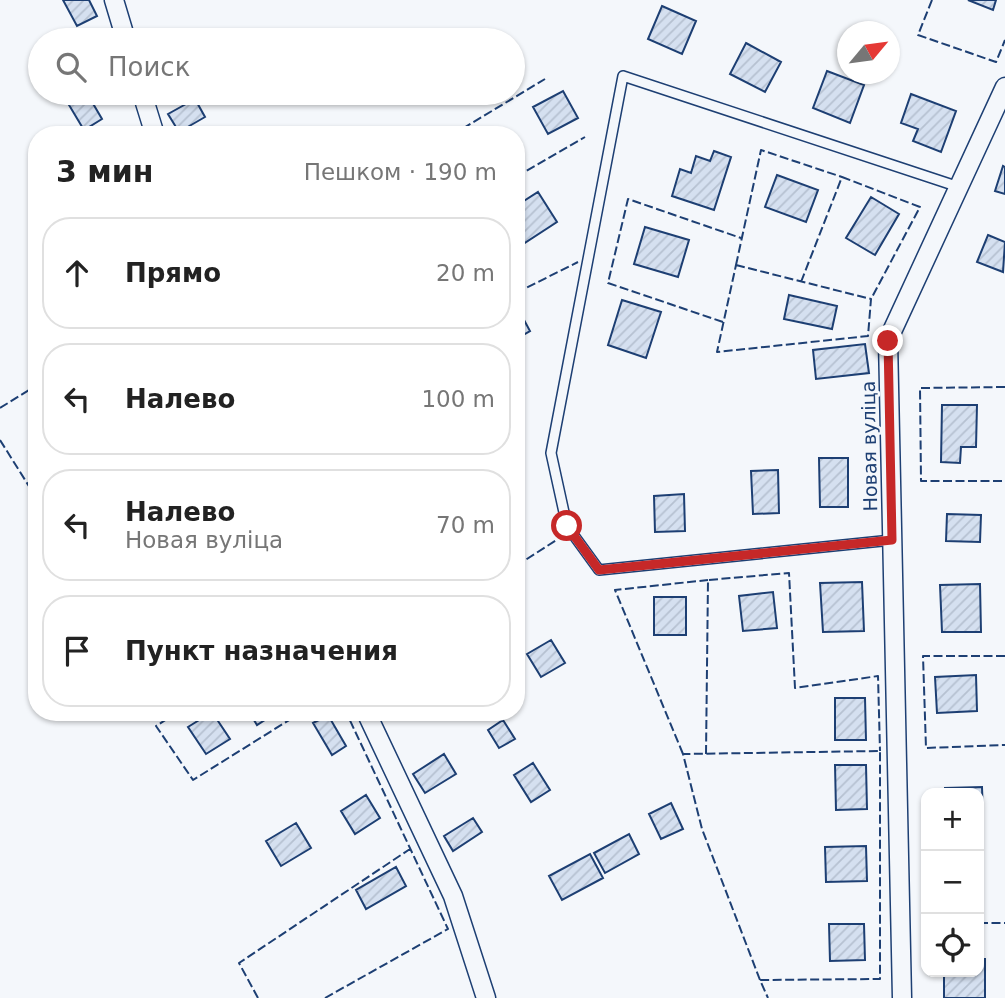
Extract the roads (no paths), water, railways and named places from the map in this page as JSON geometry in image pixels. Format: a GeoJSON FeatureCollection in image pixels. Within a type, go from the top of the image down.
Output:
{"type":"FeatureCollection","features":[{"type":"Feature","properties":{"kind":"street"},"geometry":{"type":"LineString","coordinates":[[114,0],[122,28]]}},
{"type":"Feature","properties":{"kind":"street","name":"Новая вуліца"},"geometry":{"type":"LineString","coordinates":[[902,998],[888,341],[1005,86]]}},
{"type":"Feature","properties":{"kind":"street"},"geometry":{"type":"LineString","coordinates":[[146,105],[152,126]]}},
{"type":"Feature","properties":{"kind":"street"},"geometry":{"type":"LineString","coordinates":[[370,721],[453,896],[486,998]]}},
{"type":"Feature","properties":{"kind":"lane"},"geometry":{"type":"LineString","coordinates":[[892,540],[599,570],[567,526],[551,453],[623,76],[959,187]]}}]}
